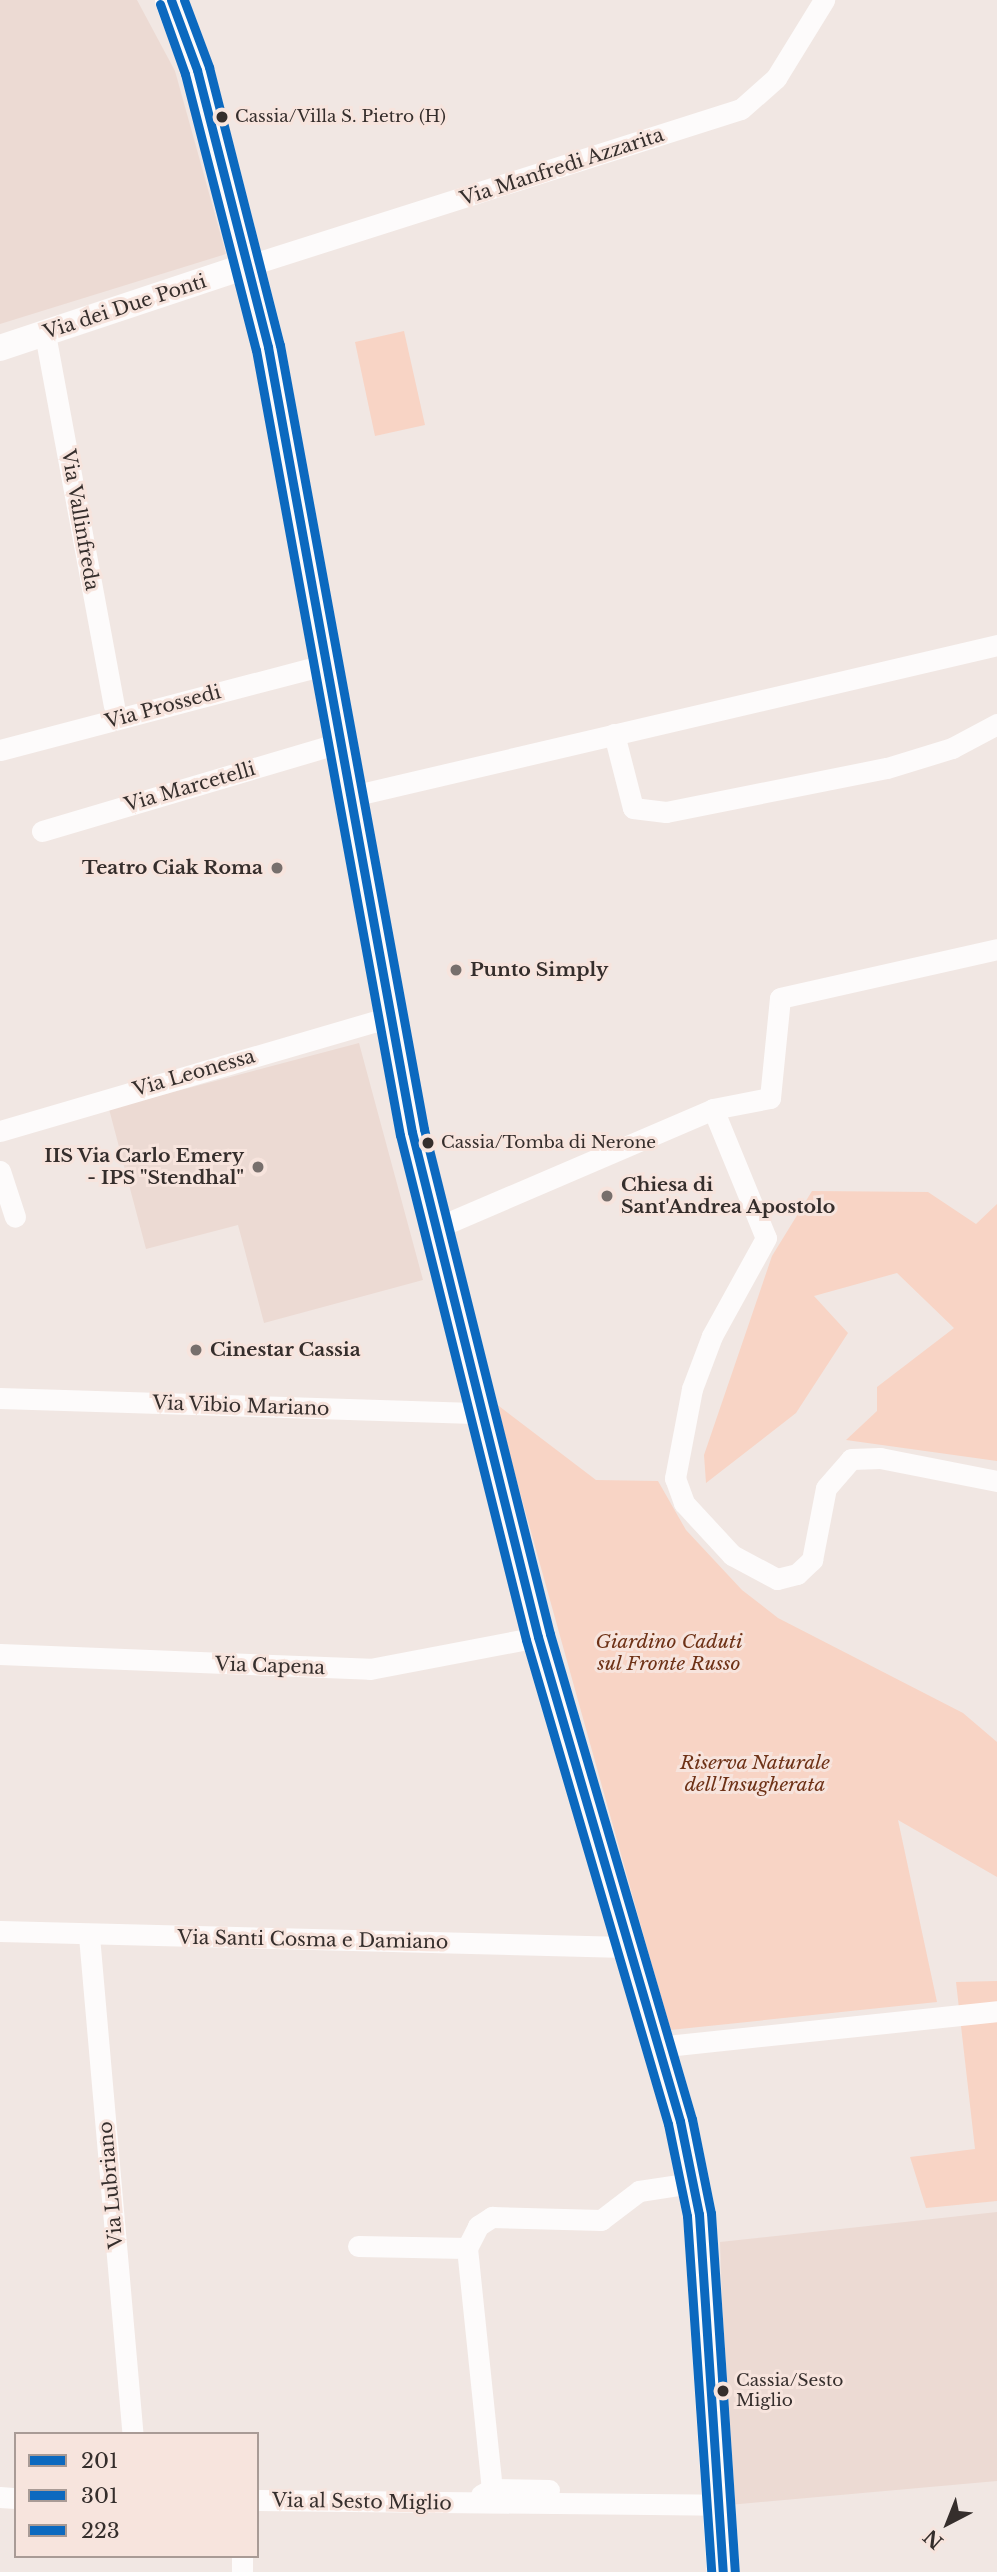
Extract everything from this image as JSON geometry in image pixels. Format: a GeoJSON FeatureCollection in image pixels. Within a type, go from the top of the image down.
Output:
{"type":"FeatureCollection","features":[{"type":"Feature","properties":{"kind":"main road"},"geometry":{"type":"LineString","coordinates":[[171,0],[250,265],[389,1017],[436,1228],[538,1637],[657,2047],[692,2183],[720,2505],[723,2572]]}},
{"type":"Feature","properties":{"kind":"street","name":"Via Manfredi Azzarita"},"geometry":{"type":"LineString","coordinates":[[250,265],[741,109],[776,78],[824,0]]}},
{"type":"Feature","properties":{"kind":"street","name":"Via dei Due Ponti"},"geometry":{"type":"LineString","coordinates":[[0,348],[250,265]]}},
{"type":"Feature","properties":{"kind":"street","name":"Via Vallinfreda"},"geometry":{"type":"LineString","coordinates":[[46,334],[114,706]]}},
{"type":"Feature","properties":{"kind":"street"},"geometry":{"type":"LineString","coordinates":[[348,797],[997,645]]}},
{"type":"Feature","properties":{"kind":"street","name":"Via Prossedi"},"geometry":{"type":"LineString","coordinates":[[0,750],[325,664]]}},
{"type":"Feature","properties":{"kind":"street"},"geometry":{"type":"LineString","coordinates":[[614,734],[633,807],[666,812],[887,768],[952,748],[997,724]]}},
{"type":"Feature","properties":{"kind":"street","name":"Via Marcetelli"},"geometry":{"type":"LineString","coordinates":[[42,831],[339,743]]}},
{"type":"Feature","properties":{"kind":"street"},"geometry":{"type":"LineString","coordinates":[[436,1228],[713,1109],[770,1098],[780,998],[997,949]]}},
{"type":"Feature","properties":{"kind":"street","name":"Via Leonessa"},"geometry":{"type":"LineString","coordinates":[[0,1131],[389,1017]]}},
{"type":"Feature","properties":{"kind":"street"},"geometry":{"type":"LineString","coordinates":[[713,1109],[766,1238],[712,1336],[692,1389],[675,1478],[684,1503],[732,1555],[777,1579],[797,1574],[812,1560],[826,1488],[851,1459],[880,1458],[997,1480]]}},
{"type":"Feature","properties":{"kind":"street"},"geometry":{"type":"LineString","coordinates":[[0,1171],[15,1217]]}},
{"type":"Feature","properties":{"kind":"street","name":"Via Vibio Mariano"},"geometry":{"type":"LineString","coordinates":[[0,1398],[482,1413]]}},
{"type":"Feature","properties":{"kind":"street","name":"Via Capena"},"geometry":{"type":"LineString","coordinates":[[0,1654],[370,1669],[538,1637]]}},
{"type":"Feature","properties":{"kind":"street","name":"Via Santi Cosma e Damiano"},"geometry":{"type":"LineString","coordinates":[[0,1931],[89,1936],[626,1947]]}},
{"type":"Feature","properties":{"kind":"street","name":"Via Lubriano"},"geometry":{"type":"LineString","coordinates":[[89,1936],[133,2432]]}},
{"type":"Feature","properties":{"kind":"street"},"geometry":{"type":"LineString","coordinates":[[657,2047],[997,2011]]}},
{"type":"Feature","properties":{"kind":"street"},"geometry":{"type":"LineString","coordinates":[[492,2489],[467,2248],[478,2226],[492,2217],[601,2220],[639,2191],[692,2183]]}},
{"type":"Feature","properties":{"kind":"street"},"geometry":{"type":"LineString","coordinates":[[358,2246],[467,2248]]}},
{"type":"Feature","properties":{"kind":"street","name":"Via al Sesto Miglio"},"geometry":{"type":"LineString","coordinates":[[468,2504],[492,2489],[588,2491],[625,2505]]}},
{"type":"Feature","properties":{"kind":"street","name":"Via al Sesto Miglio"},"geometry":{"type":"LineString","coordinates":[[259,2500],[720,2505]]}},
{"type":"Feature","properties":{"kind":"shaded area"},"geometry":{"type":"Polygon","coordinates":[[[0,0],[137,0],[175,71],[226,254],[0,324],[0,0]]]}},
{"type":"Feature","properties":{"kind":"shaded area","name":"IIS Via Carlo Emery - IPS \"Stendhal\""},"geometry":{"type":"Polygon","coordinates":[[[359,1043],[423,1280],[264,1323],[238,1225],[146,1249],[109,1109],[359,1043]]]}},
{"type":"Feature","properties":{"kind":"shaded area"},"geometry":{"type":"Polygon","coordinates":[[[997,2212],[997,2481],[729,2505],[720,2242],[997,2212]]]}},
{"type":"Feature","properties":{"kind":"green space"},"geometry":{"type":"Polygon","coordinates":[[[404,331],[425,425],[375,436],[355,342],[404,331]]]}},
{"type":"Feature","properties":{"kind":"green space"},"geometry":{"type":"Polygon","coordinates":[[[812,1191],[928,1192],[976,1224],[997,1204],[997,1461],[846,1440],[877,1411],[877,1387],[954,1328],[897,1273],[814,1296],[848,1333],[796,1413],[706,1483],[704,1455],[772,1256],[812,1191]]]}},
{"type":"Feature","properties":{"kind":"green space","name":"Riserva Naturale dell'Insugherata"},"geometry":{"type":"Polygon","coordinates":[[[495,1403],[596,1480],[658,1481],[686,1530],[742,1590],[778,1618],[963,1713],[997,1742],[997,1877],[898,1820],[937,2002],[670,2030],[495,1403]]]}},
{"type":"Feature","properties":{"kind":"green space"},"geometry":{"type":"Polygon","coordinates":[[[997,1981],[997,2201],[926,2208],[910,2157],[975,2149],[956,1982],[997,1981]]]}},
{"type":"Feature","properties":{"kind":"transit line","name":"201"},"geometry":{"type":"LineString","coordinates":[[171,0],[197,70],[268,347],[412,1132],[538,1637],[680,2121],[699,2214],[723,2572]]}},
{"type":"Feature","properties":{"kind":"transit line","name":"223"},"geometry":{"type":"LineString","coordinates":[[184,0],[209,67],[280,345],[424,1129],[550,1634],[692,2119],[711,2213],[735,2571]]}},
{"type":"Feature","properties":{"kind":"transit line","name":"301"},"geometry":{"type":"LineString","coordinates":[[160,4],[185,74],[256,350],[400,1135],[526,1640],[668,2124],[687,2216],[711,2572]]}},
{"type":"Feature","properties":{"kind":"place","name":"Cassia/Villa S. Pietro (H)"},"geometry":{"type":"Point","coordinates":[222,117]}},
{"type":"Feature","properties":{"kind":"place","name":"Teatro Ciak Roma"},"geometry":{"type":"Point","coordinates":[277,868]}},
{"type":"Feature","properties":{"kind":"place","name":"Punto Simply"},"geometry":{"type":"Point","coordinates":[456,970]}},
{"type":"Feature","properties":{"kind":"place","name":"Cassia/Tomba di Nerone"},"geometry":{"type":"Point","coordinates":[428,1143]}},
{"type":"Feature","properties":{"kind":"place","name":"IIS Via Carlo Emery - IPS \"Stendhal\""},"geometry":{"type":"Point","coordinates":[258,1167]}},
{"type":"Feature","properties":{"kind":"place","name":"Chiesa di Sant'Andrea Apostolo"},"geometry":{"type":"Point","coordinates":[607,1196]}},
{"type":"Feature","properties":{"kind":"place","name":"Cinestar Cassia"},"geometry":{"type":"Point","coordinates":[196,1350]}},
{"type":"Feature","properties":{"kind":"place","name":"Cassia/Sesto Miglio"},"geometry":{"type":"Point","coordinates":[723,2391]}},
{"type":"Feature","properties":{"kind":"park label","name":"Giardino Caduti sul Fronte Russo"},"geometry":{"type":"Point","coordinates":[669,1653]}}]}
